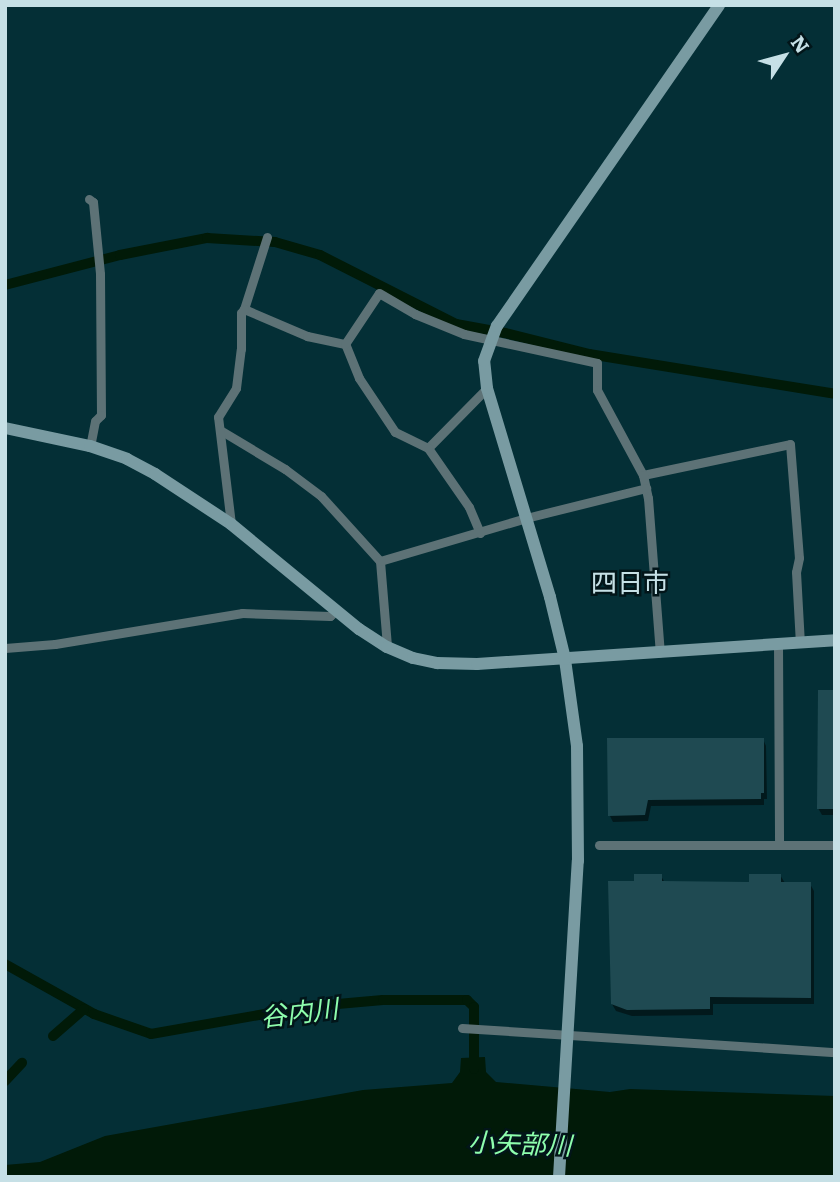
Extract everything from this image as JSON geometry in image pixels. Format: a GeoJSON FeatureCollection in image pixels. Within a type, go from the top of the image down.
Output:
{"type":"FeatureCollection","features":[{"type":"Feature","properties":{"kind":"street"},"geometry":{"type":"LineString","coordinates":[[559,1177],[579,782],[565,659],[550,597],[487,388],[484,362],[493,336],[719,5]]}},
{"type":"Feature","properties":{"kind":"street"},"geometry":{"type":"LineString","coordinates":[[89,199],[93,202],[99,261],[101,415],[95,421],[90,446]]}},
{"type":"Feature","properties":{"kind":"street"},"geometry":{"type":"LineString","coordinates":[[231,524],[220,411],[236,388],[244,309],[267,237]]}},
{"type":"Feature","properties":{"kind":"street"},"geometry":{"type":"LineString","coordinates":[[345,344],[379,293],[415,314],[597,363],[597,390],[643,475],[646,488],[660,653]]}},
{"type":"Feature","properties":{"kind":"street"},"geometry":{"type":"LineString","coordinates":[[244,309],[307,336],[345,344]]}},
{"type":"Feature","properties":{"kind":"street"},"geometry":{"type":"LineString","coordinates":[[345,344],[359,378],[395,432],[428,448],[469,507],[480,533]]}},
{"type":"Feature","properties":{"kind":"street"},"geometry":{"type":"LineString","coordinates":[[428,448],[487,388]]}},
{"type":"Feature","properties":{"kind":"street"},"geometry":{"type":"LineString","coordinates":[[5,428],[90,446],[127,459],[155,474],[231,524],[335,611],[387,647],[437,663],[565,659],[835,640]]}},
{"type":"Feature","properties":{"kind":"street"},"geometry":{"type":"LineString","coordinates":[[220,430],[285,469],[321,496],[380,561],[387,647]]}},
{"type":"Feature","properties":{"kind":"street"},"geometry":{"type":"LineString","coordinates":[[643,475],[790,444],[799,558],[796,572],[800,643]]}},
{"type":"Feature","properties":{"kind":"street"},"geometry":{"type":"LineString","coordinates":[[380,561],[526,518],[646,488]]}},
{"type":"Feature","properties":{"kind":"street"},"geometry":{"type":"LineString","coordinates":[[6,645],[55,644],[242,612],[330,616],[335,611]]}},
{"type":"Feature","properties":{"kind":"street"},"geometry":{"type":"LineString","coordinates":[[778,644],[779,845]]}},
{"type":"Feature","properties":{"kind":"street"},"geometry":{"type":"LineString","coordinates":[[599,845],[835,845]]}},
{"type":"Feature","properties":{"kind":"street"},"geometry":{"type":"LineString","coordinates":[[462,1028],[567,1038],[835,1052]]}},
{"type":"Feature","properties":{"kind":"water","name":"小矢部川"},"geometry":{"type":"Polygon","coordinates":[[[485,1057],[486,1072],[496,1082],[610,1092],[630,1089],[835,1096],[835,1177],[5,1177],[5,1165],[40,1162],[105,1136],[363,1090],[452,1083],[460,1072],[461,1058],[485,1057]]]}},
{"type":"Feature","properties":{"kind":"building"},"geometry":{"type":"Polygon","coordinates":[[[818,690],[835,690],[835,809],[817,809],[818,690]]]}},
{"type":"Feature","properties":{"kind":"building"},"geometry":{"type":"Polygon","coordinates":[[[607,738],[764,738],[764,793],[761,793],[761,799],[648,800],[645,815],[608,816],[607,738]]]}},
{"type":"Feature","properties":{"kind":"building"},"geometry":{"type":"Polygon","coordinates":[[[634,874],[662,874],[662,881],[749,882],[749,874],[781,874],[781,882],[811,882],[811,998],[710,997],[710,1009],[627,1010],[611,1004],[608,881],[634,881],[634,874]]]}},
{"type":"Feature","properties":{"kind":"waterway"},"geometry":{"type":"LineString","coordinates":[[5,285],[120,255],[207,238],[275,242],[320,255],[456,324],[589,354],[835,394]]}},
{"type":"Feature","properties":{"kind":"waterway","name":"谷内川"},"geometry":{"type":"LineString","coordinates":[[5,964],[94,1014],[151,1034],[304,1007],[383,1000],[467,1000],[474,1007],[474,1069]]}},
{"type":"Feature","properties":{"kind":"waterway"},"geometry":{"type":"LineString","coordinates":[[53,1036],[84,1009]]}},
{"type":"Feature","properties":{"kind":"waterway"},"geometry":{"type":"LineString","coordinates":[[5,1081],[22,1063]]}},
{"type":"Feature","properties":{"kind":"district","name":"四日市"},"geometry":{"type":"Point","coordinates":[630,581]}}]}
